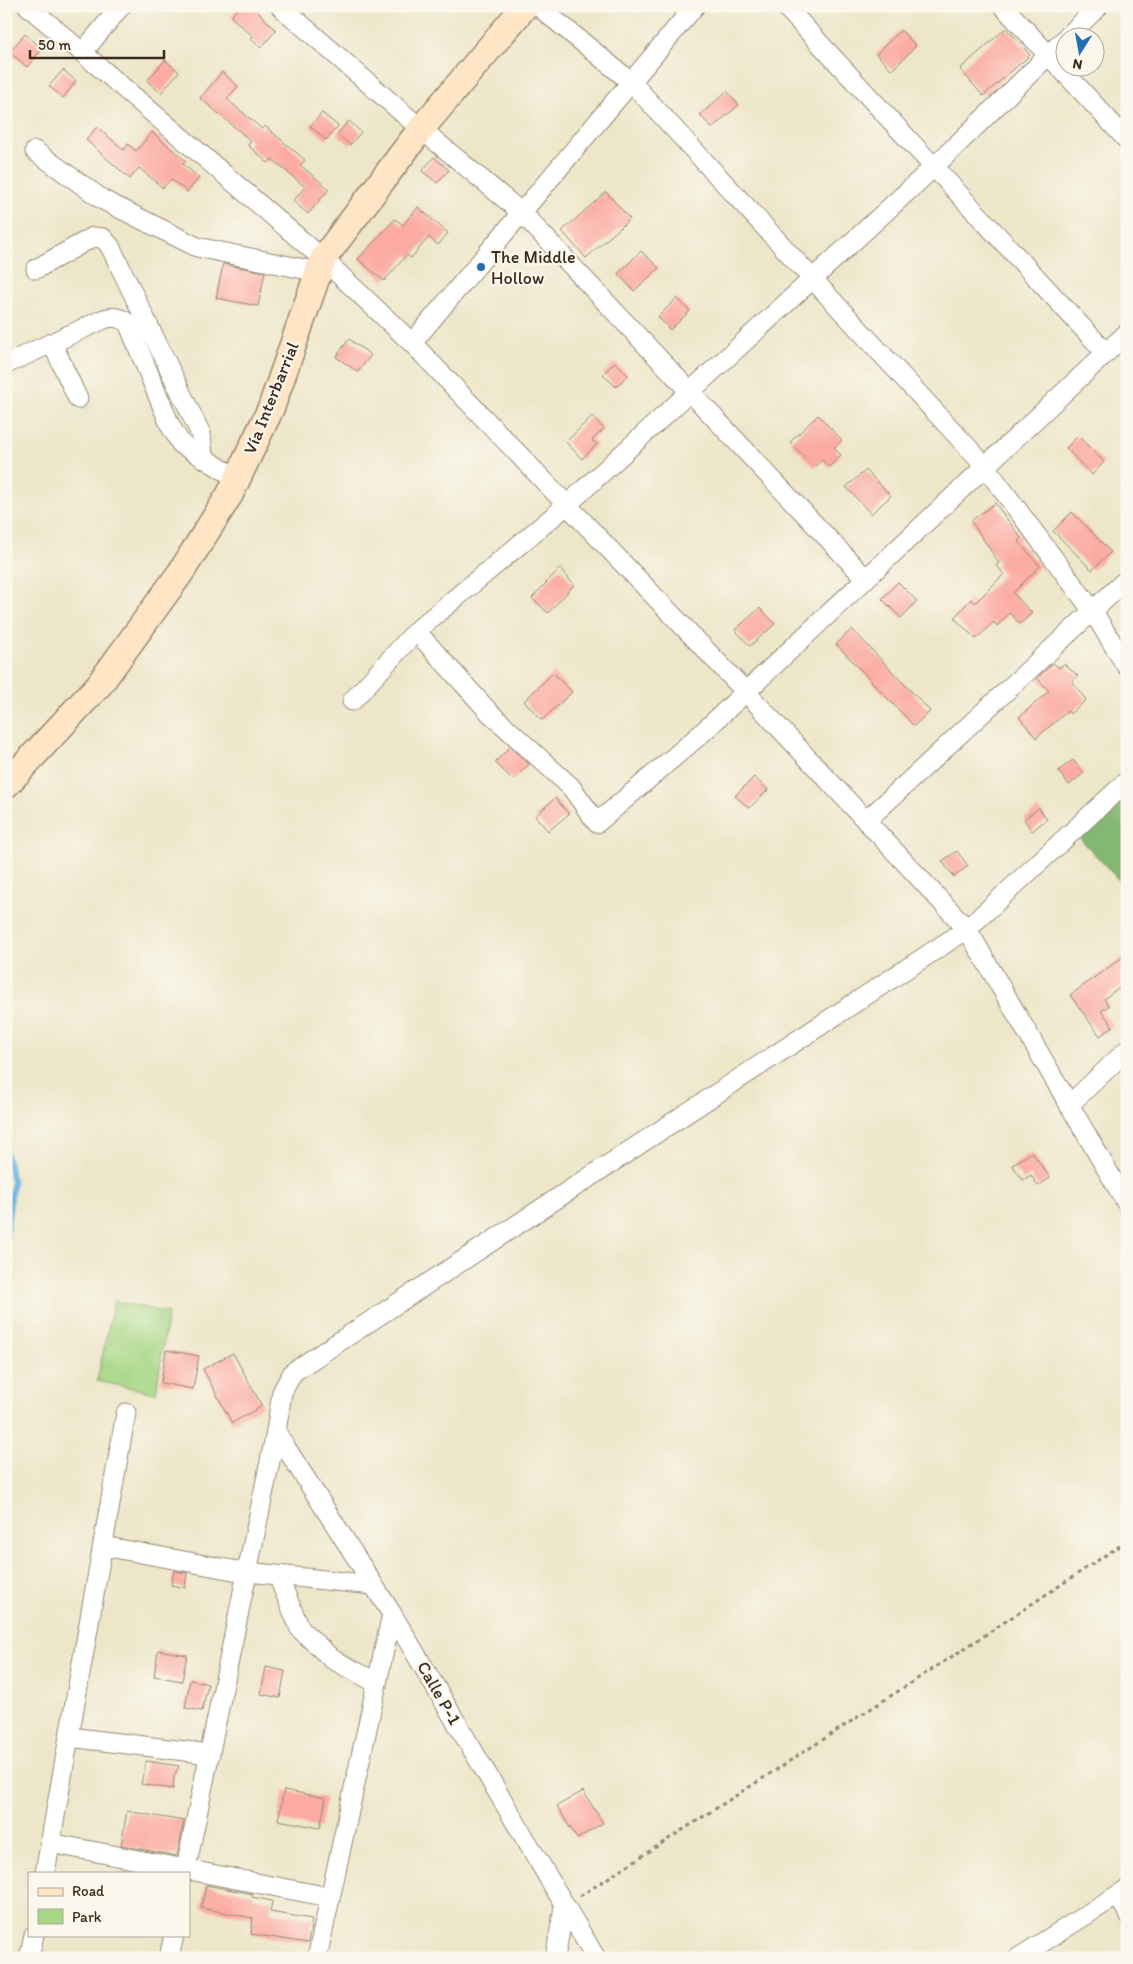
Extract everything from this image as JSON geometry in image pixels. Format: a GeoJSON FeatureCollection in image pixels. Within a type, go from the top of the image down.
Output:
{"type":"FeatureCollection","features":[{"type":"Feature","properties":{"kind":"main road","name":"Vía Interbarrial"},"geometry":{"type":"LineString","coordinates":[[6,786],[98,685],[181,572],[238,480],[271,408],[321,265],[420,129],[525,6]]}},
{"type":"Feature","properties":{"kind":"street"},"geometry":{"type":"LineString","coordinates":[[28,6],[83,52],[321,265],[412,343],[568,505],[967,929],[1127,1204]]}},
{"type":"Feature","properties":{"kind":"street"},"geometry":{"type":"LineString","coordinates":[[83,52],[121,6]]}},
{"type":"Feature","properties":{"kind":"street"},"geometry":{"type":"LineString","coordinates":[[280,6],[420,129],[522,213],[865,578]]}},
{"type":"Feature","properties":{"kind":"street"},"geometry":{"type":"LineString","coordinates":[[538,6],[632,82],[984,465],[1092,610],[1127,667]]}},
{"type":"Feature","properties":{"kind":"street"},"geometry":{"type":"LineString","coordinates":[[412,343],[695,6]]}},
{"type":"Feature","properties":{"kind":"street"},"geometry":{"type":"LineString","coordinates":[[785,6],[1106,352]]}},
{"type":"Feature","properties":{"kind":"street"},"geometry":{"type":"LineString","coordinates":[[1003,6],[1127,140]]}},
{"type":"Feature","properties":{"kind":"street"},"geometry":{"type":"LineString","coordinates":[[1076,28],[1099,6]]}},
{"type":"Feature","properties":{"kind":"street"},"geometry":{"type":"LineString","coordinates":[[352,701],[416,630],[568,505],[935,166],[1056,47]]}},
{"type":"Feature","properties":{"kind":"street"},"geometry":{"type":"LineString","coordinates":[[35,151],[103,200],[197,247],[321,265]]}},
{"type":"Feature","properties":{"kind":"street"},"geometry":{"type":"LineString","coordinates":[[36,269],[92,237],[102,238],[110,246],[201,434],[203,458]]}},
{"type":"Feature","properties":{"kind":"street"},"geometry":{"type":"LineString","coordinates":[[6,364],[111,317],[128,323],[175,436],[181,444],[238,480]]}},
{"type":"Feature","properties":{"kind":"street"},"geometry":{"type":"LineString","coordinates":[[416,630],[490,713],[571,787],[597,823],[702,733],[744,691],[1127,332]]}},
{"type":"Feature","properties":{"kind":"street"},"geometry":{"type":"LineString","coordinates":[[52,343],[78,399]]}},
{"type":"Feature","properties":{"kind":"street"},"geometry":{"type":"LineString","coordinates":[[866,821],[1127,579]]}},
{"type":"Feature","properties":{"kind":"street"},"geometry":{"type":"LineString","coordinates":[[186,1871],[248,1572],[276,1432],[282,1392],[293,1372],[967,929],[1127,781]]}},
{"type":"Feature","properties":{"kind":"street"},"geometry":{"type":"LineString","coordinates":[[1069,1105],[1127,1050]]}},
{"type":"Feature","properties":{"kind":"street"},"geometry":{"type":"LineString","coordinates":[[45,1872],[126,1413]]}},
{"type":"Feature","properties":{"kind":"street","name":"Calle P-1"},"geometry":{"type":"LineString","coordinates":[[276,1432],[392,1614],[564,1908],[596,1958]]}},
{"type":"Feature","properties":{"kind":"street"},"geometry":{"type":"LineString","coordinates":[[103,1546],[248,1572],[374,1585]]}},
{"type":"Feature","properties":{"kind":"street"},"geometry":{"type":"LineString","coordinates":[[278,1576],[300,1629],[332,1659],[377,1683]]}},
{"type":"Feature","properties":{"kind":"street"},"geometry":{"type":"LineString","coordinates":[[316,1958],[392,1614]]}},
{"type":"Feature","properties":{"kind":"street"},"geometry":{"type":"LineString","coordinates":[[69,1737],[210,1754]]}},
{"type":"Feature","properties":{"kind":"street"},"geometry":{"type":"LineString","coordinates":[[50,1843],[186,1871],[329,1897]]}},
{"type":"Feature","properties":{"kind":"street"},"geometry":{"type":"LineString","coordinates":[[1018,1958],[1046,1950],[1120,1894]]}},
{"type":"Feature","properties":{"kind":"street"},"geometry":{"type":"LineString","coordinates":[[555,1958],[564,1908]]}},
{"type":"Feature","properties":{"kind":"street"},"geometry":{"type":"LineString","coordinates":[[30,1958],[34,1936]]}},
{"type":"Feature","properties":{"kind":"street"},"geometry":{"type":"LineString","coordinates":[[170,1958],[174,1936]]}},
{"type":"Feature","properties":{"kind":"lane"},"geometry":{"type":"LineString","coordinates":[[1120,1894],[1127,1920]]}},
{"type":"Feature","properties":{"kind":"path"},"geometry":{"type":"LineString","coordinates":[[564,1908],[1127,1541]]}},
{"type":"Feature","properties":{"kind":"green space"},"geometry":{"type":"Polygon","coordinates":[[[1120,791],[1127,800],[1127,889],[1077,835],[1113,815],[1120,791]]]}},
{"type":"Feature","properties":{"kind":"green space"},"geometry":{"type":"Polygon","coordinates":[[[114,1301],[168,1313],[156,1393],[97,1381],[114,1301]]]}},
{"type":"Feature","properties":{"kind":"building"},"geometry":{"type":"Polygon","coordinates":[[[239,6],[252,6],[276,30],[261,48],[251,39],[253,36],[231,17],[239,6]]]}},
{"type":"Feature","properties":{"kind":"building"},"geometry":{"type":"Polygon","coordinates":[[[1006,28],[1030,55],[983,96],[960,69],[1006,28]]]}},
{"type":"Feature","properties":{"kind":"building"},"geometry":{"type":"Polygon","coordinates":[[[901,30],[916,46],[892,70],[876,54],[901,30]]]}},
{"type":"Feature","properties":{"kind":"building"},"geometry":{"type":"Polygon","coordinates":[[[25,34],[42,49],[27,67],[9,52],[25,34]]]}},
{"type":"Feature","properties":{"kind":"building"},"geometry":{"type":"Polygon","coordinates":[[[165,60],[179,72],[161,93],[147,81],[165,60]]]}},
{"type":"Feature","properties":{"kind":"building"},"geometry":{"type":"Polygon","coordinates":[[[63,70],[76,81],[63,98],[49,86],[63,70]]]}},
{"type":"Feature","properties":{"kind":"building"},"geometry":{"type":"Polygon","coordinates":[[[222,72],[238,86],[227,99],[262,129],[265,126],[305,160],[300,165],[329,189],[308,214],[293,201],[305,187],[272,159],[268,163],[248,145],[251,141],[200,98],[222,72]]]}},
{"type":"Feature","properties":{"kind":"building"},"geometry":{"type":"Polygon","coordinates":[[[727,91],[739,105],[712,128],[700,115],[727,91]]]}},
{"type":"Feature","properties":{"kind":"building"},"geometry":{"type":"Polygon","coordinates":[[[322,113],[338,126],[326,140],[310,126],[322,113]]]}},
{"type":"Feature","properties":{"kind":"building"},"geometry":{"type":"Polygon","coordinates":[[[349,121],[361,132],[350,145],[337,134],[349,121]]]}},
{"type":"Feature","properties":{"kind":"building"},"geometry":{"type":"Polygon","coordinates":[[[97,127],[124,150],[128,144],[136,151],[152,132],[186,161],[183,164],[199,178],[187,192],[171,179],[163,188],[139,168],[130,179],[86,140],[97,127]]]}},
{"type":"Feature","properties":{"kind":"building"},"geometry":{"type":"Polygon","coordinates":[[[434,157],[449,170],[437,183],[422,171],[434,157]]]}},
{"type":"Feature","properties":{"kind":"building"},"geometry":{"type":"Polygon","coordinates":[[[606,192],[630,219],[586,258],[562,231],[606,192]]]}},
{"type":"Feature","properties":{"kind":"building"},"geometry":{"type":"Polygon","coordinates":[[[418,207],[448,233],[438,245],[429,237],[411,258],[407,255],[384,281],[358,259],[395,219],[403,225],[418,207]]]}},
{"type":"Feature","properties":{"kind":"building"},"geometry":{"type":"Polygon","coordinates":[[[641,251],[659,268],[634,291],[618,274],[641,251]]]}},
{"type":"Feature","properties":{"kind":"building"},"geometry":{"type":"Polygon","coordinates":[[[223,264],[265,272],[258,306],[216,298],[223,264]]]}},
{"type":"Feature","properties":{"kind":"building"},"geometry":{"type":"Polygon","coordinates":[[[677,298],[690,311],[670,330],[658,317],[677,298]]]}},
{"type":"Feature","properties":{"kind":"building"},"geometry":{"type":"Polygon","coordinates":[[[349,339],[371,355],[358,372],[336,357],[349,339]]]}},
{"type":"Feature","properties":{"kind":"building"},"geometry":{"type":"Polygon","coordinates":[[[615,362],[628,375],[616,387],[603,374],[615,362]]]}},
{"type":"Feature","properties":{"kind":"building"},"geometry":{"type":"Polygon","coordinates":[[[818,415],[842,440],[834,448],[841,455],[829,467],[822,460],[814,467],[790,442],[818,415]]]}},
{"type":"Feature","properties":{"kind":"building"},"geometry":{"type":"Polygon","coordinates":[[[592,416],[604,429],[592,440],[597,444],[582,459],[566,442],[592,416]]]}},
{"type":"Feature","properties":{"kind":"building"},"geometry":{"type":"Polygon","coordinates":[[[1078,436],[1104,462],[1092,475],[1066,448],[1078,436]]]}},
{"type":"Feature","properties":{"kind":"building"},"geometry":{"type":"Polygon","coordinates":[[[866,470],[891,496],[871,514],[846,487],[866,470]]]}},
{"type":"Feature","properties":{"kind":"building"},"geometry":{"type":"Polygon","coordinates":[[[995,503],[1021,538],[1018,541],[1040,566],[1013,593],[1032,613],[1020,624],[1010,613],[997,626],[994,622],[976,639],[954,618],[971,599],[975,603],[1004,574],[996,565],[999,563],[971,521],[995,503]]]}},
{"type":"Feature","properties":{"kind":"building"},"geometry":{"type":"Polygon","coordinates":[[[1072,512],[1111,552],[1092,570],[1053,531],[1072,512]]]}},
{"type":"Feature","properties":{"kind":"building"},"geometry":{"type":"Polygon","coordinates":[[[560,568],[574,585],[548,613],[532,598],[560,568]]]}},
{"type":"Feature","properties":{"kind":"building"},"geometry":{"type":"Polygon","coordinates":[[[898,582],[917,601],[901,618],[882,599],[898,582]]]}},
{"type":"Feature","properties":{"kind":"building"},"geometry":{"type":"Polygon","coordinates":[[[760,608],[775,624],[750,646],[735,630],[760,608]]]}},
{"type":"Feature","properties":{"kind":"building"},"geometry":{"type":"Polygon","coordinates":[[[852,629],[930,711],[914,726],[836,644],[852,629]]]}},
{"type":"Feature","properties":{"kind":"building"},"geometry":{"type":"Polygon","coordinates":[[[1053,663],[1059,668],[1064,664],[1078,676],[1072,681],[1086,700],[1070,714],[1068,711],[1036,738],[1019,717],[1049,691],[1037,678],[1053,663]]]}},
{"type":"Feature","properties":{"kind":"building"},"geometry":{"type":"Polygon","coordinates":[[[553,673],[572,692],[542,720],[524,701],[553,673]]]}},
{"type":"Feature","properties":{"kind":"building"},"geometry":{"type":"Polygon","coordinates":[[[510,747],[529,764],[513,780],[495,762],[510,747]]]}},
{"type":"Feature","properties":{"kind":"building"},"geometry":{"type":"Polygon","coordinates":[[[1073,760],[1084,773],[1069,785],[1058,771],[1073,760]]]}},
{"type":"Feature","properties":{"kind":"building"},"geometry":{"type":"Polygon","coordinates":[[[754,777],[768,790],[749,808],[735,796],[754,777]]]}},
{"type":"Feature","properties":{"kind":"building"},"geometry":{"type":"Polygon","coordinates":[[[555,798],[569,814],[548,831],[535,816],[555,798]]]}},
{"type":"Feature","properties":{"kind":"building"},"geometry":{"type":"Polygon","coordinates":[[[1039,808],[1047,819],[1032,831],[1024,819],[1039,808]]]}},
{"type":"Feature","properties":{"kind":"building"},"geometry":{"type":"Polygon","coordinates":[[[957,851],[968,866],[954,877],[942,861],[957,851]]]}},
{"type":"Feature","properties":{"kind":"building"},"geometry":{"type":"Polygon","coordinates":[[[1127,954],[1127,981],[1104,999],[1109,1006],[1101,1011],[1113,1026],[1100,1036],[1070,995],[1127,954]]]}},
{"type":"Feature","properties":{"kind":"building"},"geometry":{"type":"Polygon","coordinates":[[[1032,1152],[1050,1178],[1038,1186],[1031,1175],[1023,1180],[1012,1165],[1032,1152]]]}},
{"type":"Feature","properties":{"kind":"building"},"geometry":{"type":"Polygon","coordinates":[[[166,1350],[199,1356],[193,1389],[161,1383],[166,1350]]]}},
{"type":"Feature","properties":{"kind":"building"},"geometry":{"type":"Polygon","coordinates":[[[233,1353],[262,1406],[232,1423],[203,1369],[233,1353]]]}},
{"type":"Feature","properties":{"kind":"building"},"geometry":{"type":"Polygon","coordinates":[[[174,1571],[187,1573],[185,1588],[171,1585],[174,1571]]]}},
{"type":"Feature","properties":{"kind":"building"},"geometry":{"type":"Polygon","coordinates":[[[158,1650],[187,1655],[182,1681],[154,1676],[158,1650]]]}},
{"type":"Feature","properties":{"kind":"building"},"geometry":{"type":"Polygon","coordinates":[[[266,1667],[285,1671],[280,1698],[261,1694],[266,1667]]]}},
{"type":"Feature","properties":{"kind":"building"},"geometry":{"type":"Polygon","coordinates":[[[190,1680],[208,1684],[202,1711],[185,1708],[190,1680]]]}},
{"type":"Feature","properties":{"kind":"building"},"geometry":{"type":"Polygon","coordinates":[[[146,1761],[179,1766],[174,1776],[173,1789],[141,1784],[146,1761]]]}},
{"type":"Feature","properties":{"kind":"building"},"geometry":{"type":"Polygon","coordinates":[[[284,1790],[326,1798],[320,1828],[278,1820],[284,1790]]]}},
{"type":"Feature","properties":{"kind":"building"},"geometry":{"type":"Polygon","coordinates":[[[583,1791],[603,1823],[577,1839],[557,1806],[583,1791]]]}},
{"type":"Feature","properties":{"kind":"building"},"geometry":{"type":"Polygon","coordinates":[[[127,1811],[184,1821],[177,1856],[121,1845],[127,1811]]]}},
{"type":"Feature","properties":{"kind":"building"},"geometry":{"type":"Polygon","coordinates":[[[206,1885],[253,1894],[252,1897],[272,1901],[270,1912],[312,1919],[308,1943],[251,1934],[253,1918],[201,1908],[206,1885]]]}},
{"type":"Feature","properties":{"kind":"waterway"},"geometry":{"type":"LineString","coordinates":[[6,1151],[13,1182],[6,1241]]}},
{"type":"Feature","properties":{"kind":"place","name":"The Middle Hollow"},"geometry":{"type":"Point","coordinates":[481,267]}}]}
